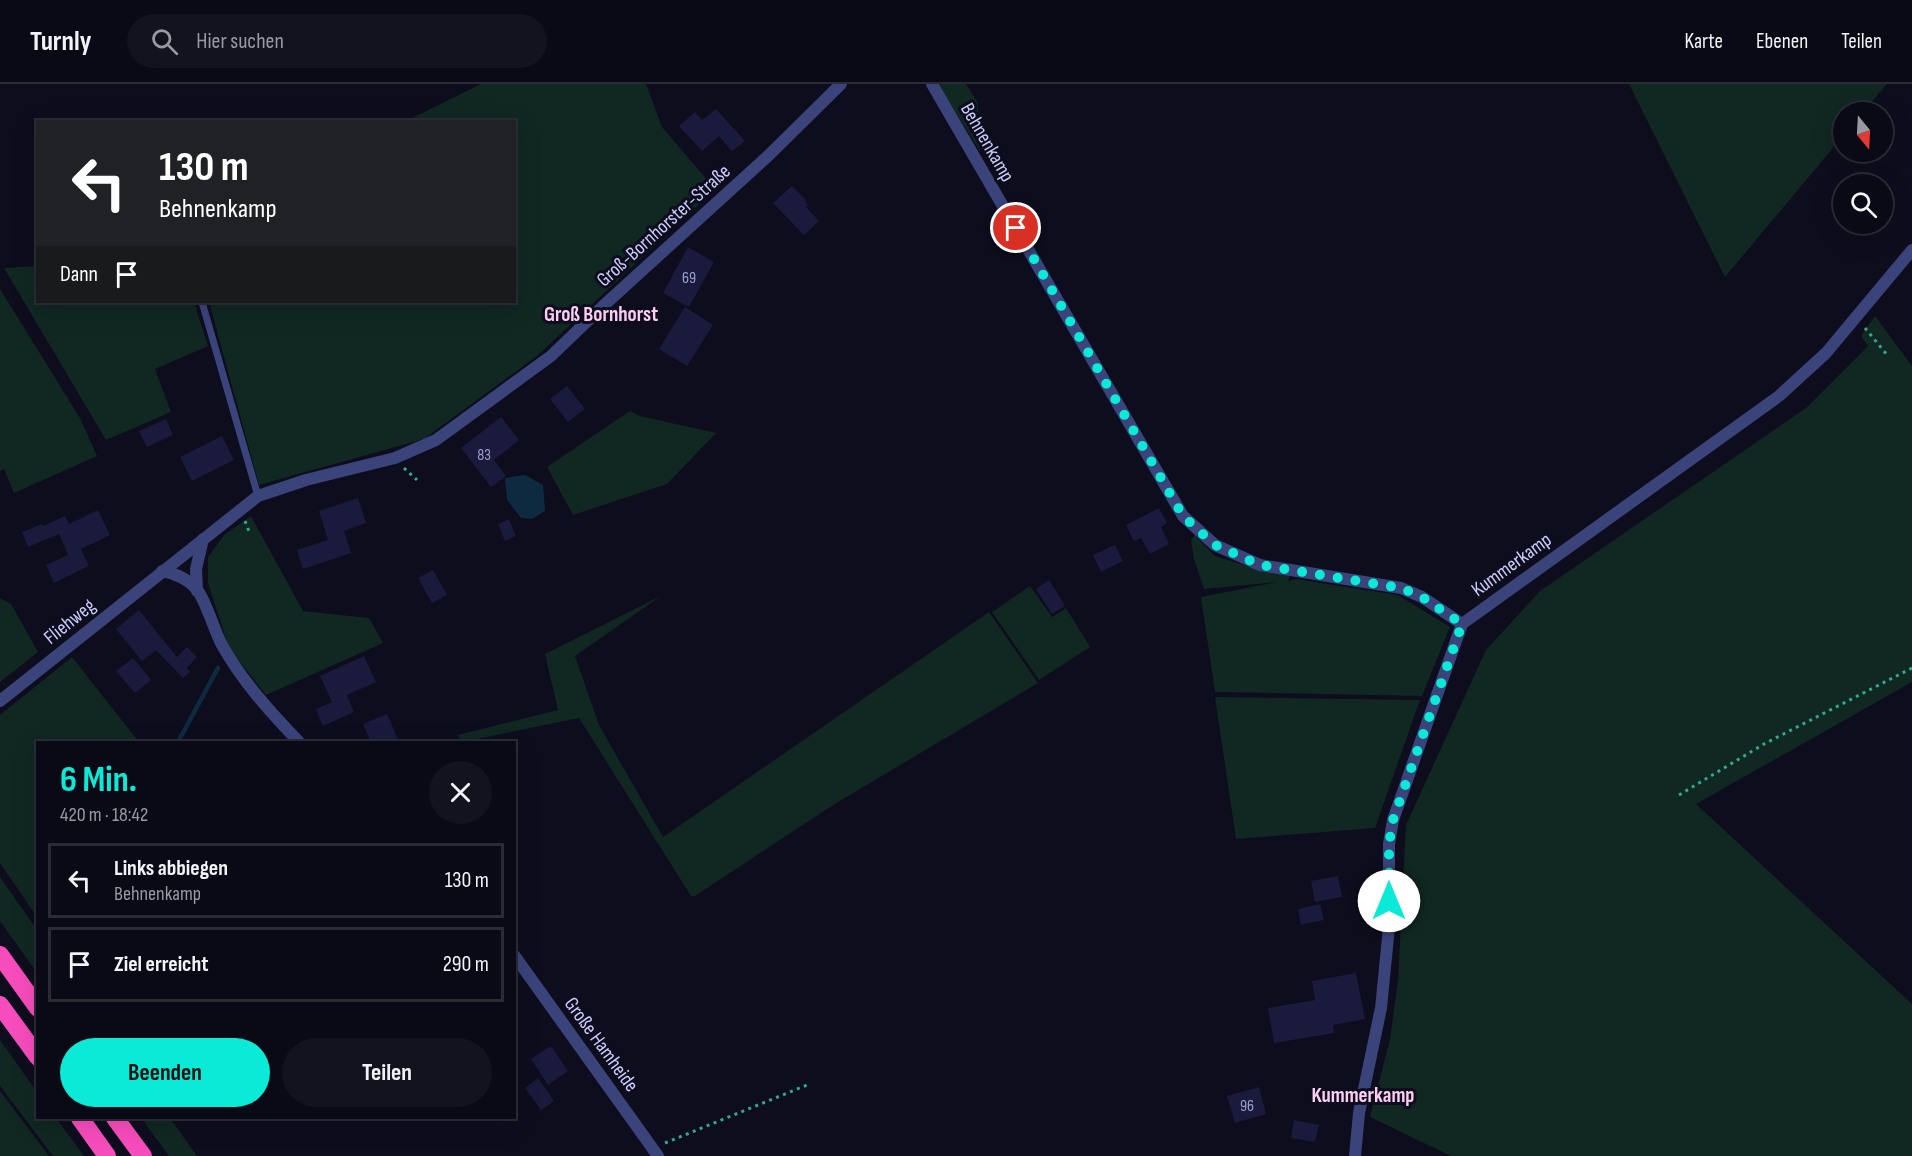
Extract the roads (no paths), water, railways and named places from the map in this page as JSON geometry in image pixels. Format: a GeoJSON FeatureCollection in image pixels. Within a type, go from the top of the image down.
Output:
{"type":"FeatureCollection","features":[{"type":"Feature","properties":{"kind":"highway"},"geometry":{"type":"LineString","coordinates":[[0,955],[36,1005]]}},
{"type":"Feature","properties":{"kind":"highway"},"geometry":{"type":"LineString","coordinates":[[0,1005],[36,1054]]}},
{"type":"Feature","properties":{"kind":"highway"},"geometry":{"type":"LineString","coordinates":[[81,1119],[107,1156]]}},
{"type":"Feature","properties":{"kind":"highway"},"geometry":{"type":"LineString","coordinates":[[116,1119],[142,1156]]}},
{"type":"Feature","properties":{"kind":"street","name":"Groß-Bornhorster-Straße"},"geometry":{"type":"LineString","coordinates":[[162,572],[258,496],[306,480],[394,459],[436,440],[551,356],[769,155],[841,84]]}},
{"type":"Feature","properties":{"kind":"street","name":"Behnenkamp"},"geometry":{"type":"LineString","coordinates":[[932,84],[1183,516],[1215,545],[1260,565],[1401,588],[1422,597],[1462,624]]}},
{"type":"Feature","properties":{"kind":"street","name":"Kummerkamp"},"geometry":{"type":"LineString","coordinates":[[1355,1156],[1359,1113],[1381,1008],[1389,927],[1389,844],[1393,820],[1462,624],[1779,396],[1826,353],[1912,250]]}},
{"type":"Feature","properties":{"kind":"street"},"geometry":{"type":"LineString","coordinates":[[204,537],[196,569],[197,591],[223,646],[245,681],[298,741]]}},
{"type":"Feature","properties":{"kind":"street"},"geometry":{"type":"LineString","coordinates":[[162,572],[180,577],[197,591]]}},
{"type":"Feature","properties":{"kind":"street","name":"Fliehweg"},"geometry":{"type":"LineString","coordinates":[[0,701],[162,572]]}},
{"type":"Feature","properties":{"kind":"street","name":"Große Hamheide"},"geometry":{"type":"LineString","coordinates":[[516,958],[655,1152]]}},
{"type":"Feature","properties":{"kind":"lane"},"geometry":{"type":"LineString","coordinates":[[202,303],[258,496]]}},
{"type":"Feature","properties":{"kind":"water"},"geometry":{"type":"Polygon","coordinates":[[[525,475],[543,485],[545,511],[532,519],[521,518],[507,500],[505,478],[525,475]]]}},
{"type":"Feature","properties":{"kind":"waterway"},"geometry":{"type":"LineString","coordinates":[[179,741],[218,668]]}},
{"type":"Feature","properties":{"kind":"district","name":"Groß Bornhorst"},"geometry":{"type":"Point","coordinates":[601,314]}},
{"type":"Feature","properties":{"kind":"district","name":"Kummerkamp"},"geometry":{"type":"Point","coordinates":[1363,1095]}}]}
